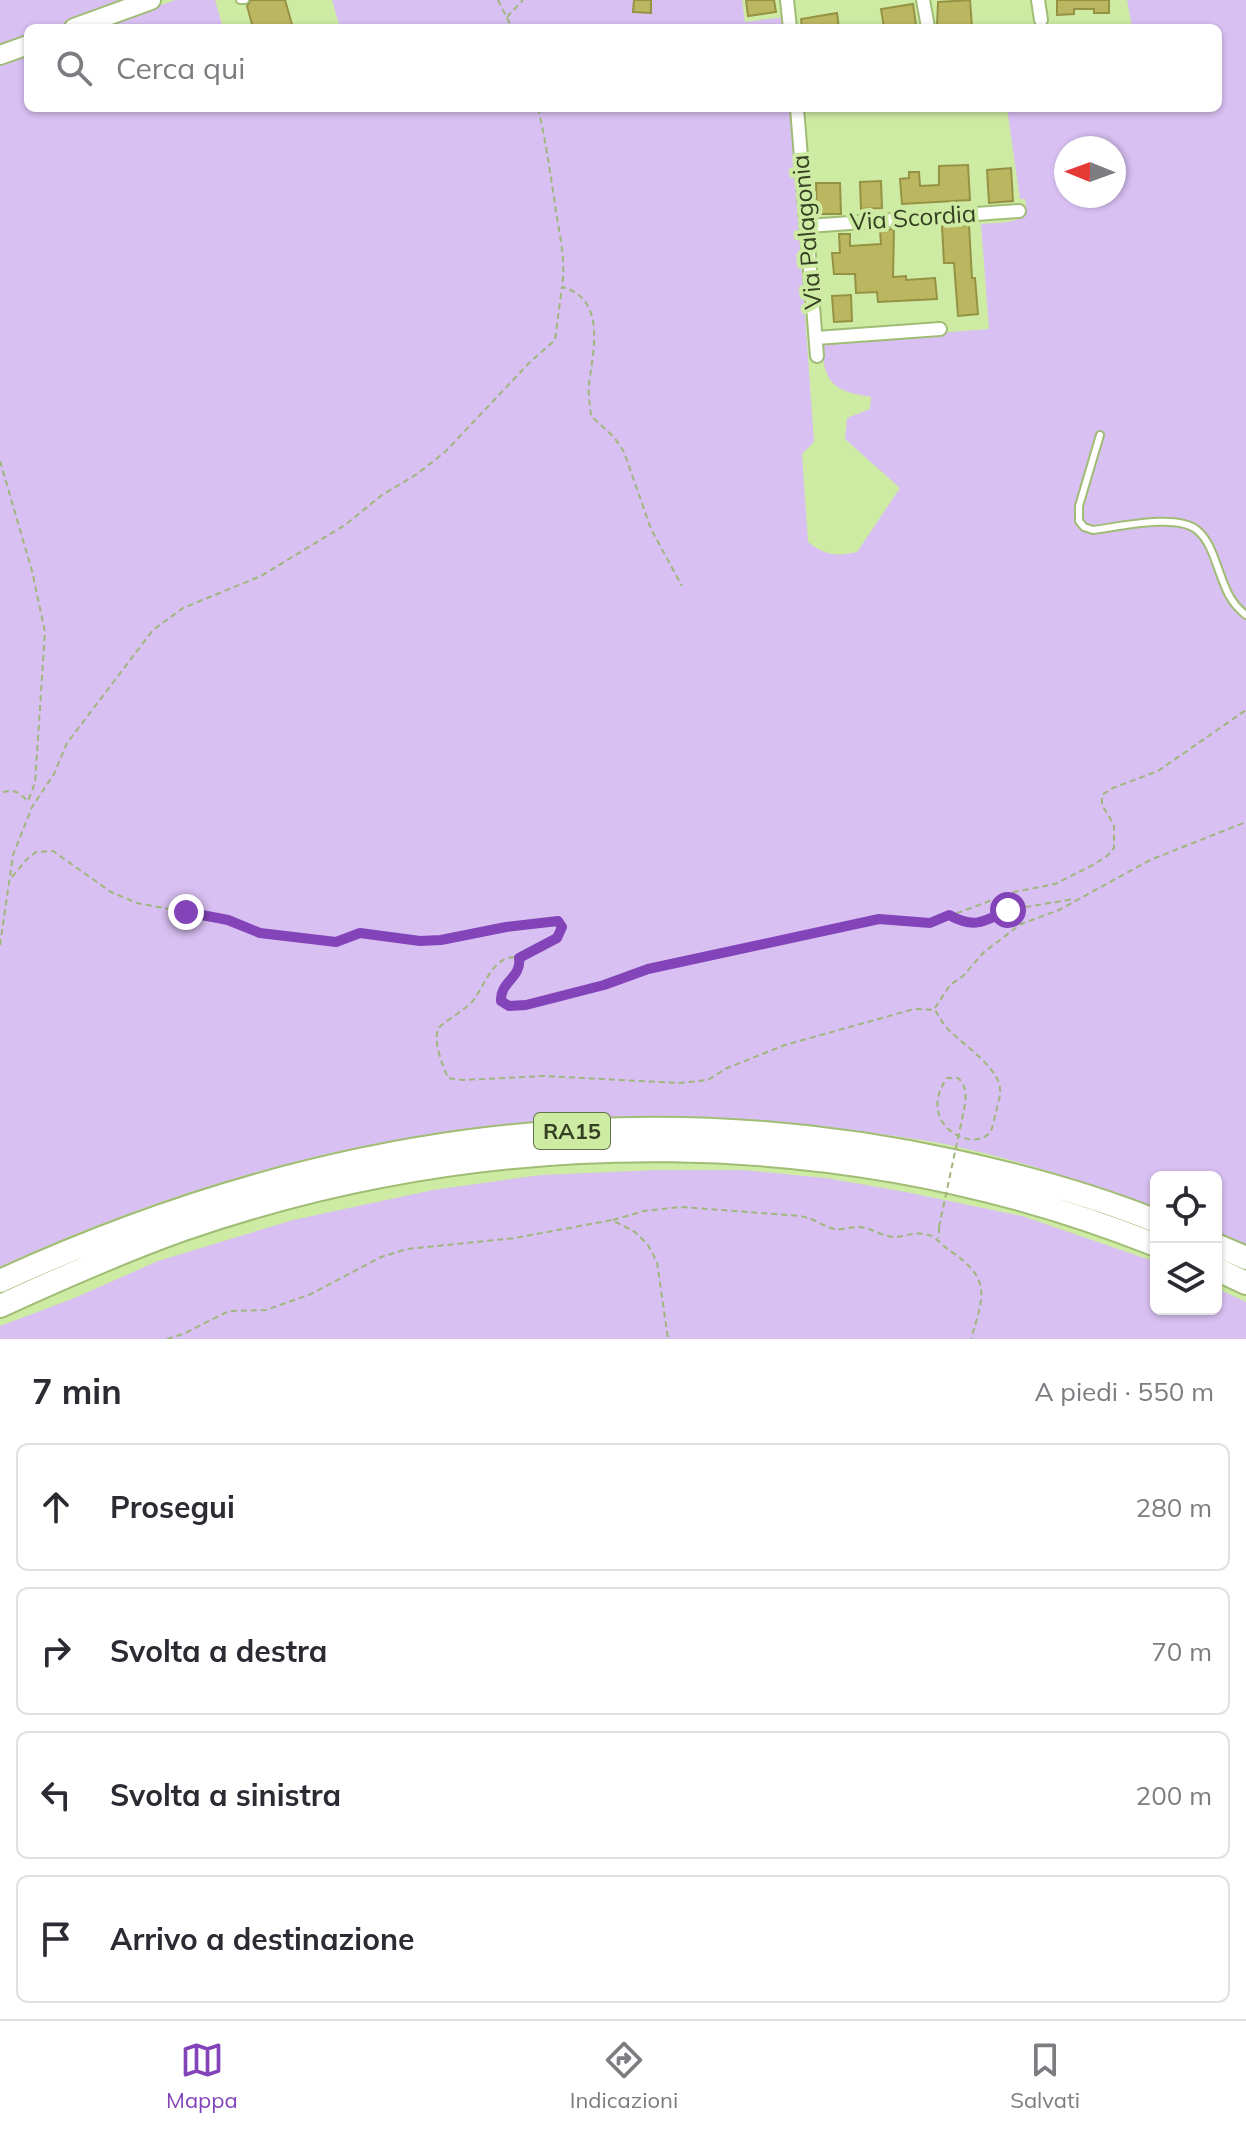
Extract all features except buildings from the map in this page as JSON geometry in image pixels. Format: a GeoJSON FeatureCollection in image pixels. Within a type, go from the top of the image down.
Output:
{"type":"FeatureCollection","features":[{"type":"Feature","properties":{"kind":"highway","name":"RA15"},"geometry":{"type":"LineString","coordinates":[[0,1281],[135,1224],[279,1178],[403,1150],[553,1131],[687,1129],[862,1144],[1005,1173],[1073,1192],[1150,1219]]}},
{"type":"Feature","properties":{"kind":"highway","name":"RA15"},"geometry":{"type":"LineString","coordinates":[[0,1306],[142,1245],[283,1200],[445,1165],[552,1154],[686,1150],[858,1165],[1003,1195],[1150,1243]]}},
{"type":"Feature","properties":{"kind":"highway"},"geometry":{"type":"LineString","coordinates":[[1222,1248],[1246,1258]]}},
{"type":"Feature","properties":{"kind":"highway"},"geometry":{"type":"LineString","coordinates":[[1222,1272],[1246,1283]]}},
{"type":"Feature","properties":{"kind":"street"},"geometry":{"type":"LineString","coordinates":[[85,24],[151,0]]}},
{"type":"Feature","properties":{"kind":"street"},"geometry":{"type":"LineString","coordinates":[[787,0],[790,24]]}},
{"type":"Feature","properties":{"kind":"street"},"geometry":{"type":"LineString","coordinates":[[923,0],[927,24]]}},
{"type":"Feature","properties":{"kind":"street"},"geometry":{"type":"LineString","coordinates":[[1038,0],[1041,20]]}},
{"type":"Feature","properties":{"kind":"street"},"geometry":{"type":"LineString","coordinates":[[0,55],[24,46]]}},
{"type":"Feature","properties":{"kind":"street","name":"Via Palagonia"},"geometry":{"type":"LineString","coordinates":[[797,112],[817,356]]}},
{"type":"Feature","properties":{"kind":"street","name":"Via Scordia"},"geometry":{"type":"LineString","coordinates":[[808,226],[1019,211]]}},
{"type":"Feature","properties":{"kind":"street"},"geometry":{"type":"LineString","coordinates":[[816,338],[940,329]]}},
{"type":"Feature","properties":{"kind":"lane"},"geometry":{"type":"LineString","coordinates":[[1100,435],[1079,506],[1079,521],[1093,530],[1159,522],[1189,524],[1209,544],[1228,597],[1246,615]]}},
{"type":"Feature","properties":{"kind":"path"},"geometry":{"type":"LineString","coordinates":[[498,0],[510,24]]}},
{"type":"Feature","properties":{"kind":"path"},"geometry":{"type":"LineString","coordinates":[[507,17],[523,0]]}},
{"type":"Feature","properties":{"kind":"path"},"geometry":{"type":"LineString","coordinates":[[0,945],[13,855],[32,807],[54,774],[67,743],[153,630],[183,608],[261,576],[322,539],[382,495],[417,474],[445,452],[530,362],[555,340],[564,274],[546,139],[539,112]]}},
{"type":"Feature","properties":{"kind":"path"},"geometry":{"type":"LineString","coordinates":[[562,287],[577,291],[589,308],[596,334],[589,385],[591,416],[614,437],[624,452],[651,529],[682,586]]}},
{"type":"Feature","properties":{"kind":"path"},"geometry":{"type":"LineString","coordinates":[[0,461],[32,571],[45,632],[35,783],[28,801],[17,790],[0,793]]}},
{"type":"Feature","properties":{"kind":"path"},"geometry":{"type":"LineString","coordinates":[[519,958],[517,974],[503,986],[500,993],[501,1001],[509,1006],[526,1005],[604,985],[648,969],[879,919],[930,923],[1014,892],[1063,881],[1107,856],[1114,848],[1114,825],[1102,805],[1102,795],[1158,771],[1246,710]]}},
{"type":"Feature","properties":{"kind":"path"},"geometry":{"type":"LineString","coordinates":[[935,1010],[950,985],[1009,932],[1150,860],[1246,822]]}},
{"type":"Feature","properties":{"kind":"path"},"geometry":{"type":"LineString","coordinates":[[11,878],[36,852],[53,851],[111,892],[137,903],[228,920],[260,933],[336,942],[360,933],[420,941],[441,940],[506,927],[558,921],[562,927],[557,938],[519,958],[508,957],[498,962],[472,1002],[437,1030],[448,1078],[544,1076],[679,1083],[708,1080],[727,1068],[785,1045],[914,1009],[935,1010]]}},
{"type":"Feature","properties":{"kind":"path"},"geometry":{"type":"LineString","coordinates":[[949,915],[964,924],[979,924],[1008,910],[1079,898]]}},
{"type":"Feature","properties":{"kind":"path"},"geometry":{"type":"LineString","coordinates":[[935,1010],[952,1034],[965,1043],[998,1079],[1001,1092],[991,1131],[983,1137],[969,1138],[953,1134],[943,1126],[938,1106],[940,1087],[947,1078],[958,1078],[963,1082],[967,1095],[964,1110],[939,1227],[939,1240]]}},
{"type":"Feature","properties":{"kind":"path"},"geometry":{"type":"LineString","coordinates":[[167,1339],[229,1311],[266,1310],[311,1294],[381,1257],[407,1249],[515,1238],[644,1211],[680,1207],[800,1216],[833,1229],[860,1227],[898,1238],[910,1233],[927,1234],[939,1240],[978,1274],[982,1287],[981,1305],[971,1339]]}},
{"type":"Feature","properties":{"kind":"path"},"geometry":{"type":"LineString","coordinates":[[612,1220],[635,1232],[648,1245],[657,1262],[668,1339]]}},
{"type":"Feature","properties":{"kind":"shaded area"},"geometry":{"type":"Polygon","coordinates":[[[0,0],[129,0],[62,24],[24,24],[24,37],[0,46],[0,0]]]}},
{"type":"Feature","properties":{"kind":"shaded area"},"geometry":{"type":"Polygon","coordinates":[[[175,0],[215,0],[222,24],[109,24],[175,0]]]}},
{"type":"Feature","properties":{"kind":"shaded area"},"geometry":{"type":"Polygon","coordinates":[[[332,0],[742,0],[745,22],[784,17],[784,24],[339,24],[332,0]]]}},
{"type":"Feature","properties":{"kind":"shaded area"},"geometry":{"type":"Polygon","coordinates":[[[1127,0],[1246,0],[1246,1244],[1222,1234],[1222,1171],[1150,1171],[1150,1206],[1031,1166],[930,1141],[747,1119],[637,1117],[528,1122],[419,1136],[312,1158],[206,1187],[102,1224],[0,1267],[0,64],[24,55],[24,112],[790,112],[814,442],[802,454],[808,542],[831,554],[857,552],[900,488],[845,439],[847,418],[870,409],[871,397],[847,392],[833,383],[825,367],[822,342],[989,329],[981,224],[1019,218],[1026,208],[1025,199],[1020,199],[1008,112],[1222,112],[1222,24],[1131,24],[1127,0]]]}},
{"type":"Feature","properties":{"kind":"shaded area"},"geometry":{"type":"Polygon","coordinates":[[[743,1170],[826,1178],[1022,1216],[1150,1260],[1150,1315],[1222,1315],[1222,1291],[1246,1302],[1246,1339],[0,1339],[0,1326],[72,1299],[158,1261],[293,1220],[433,1190],[541,1175],[743,1170]]]}},
{"type":"Feature","properties":{"kind":"route"},"geometry":{"type":"LineString","coordinates":[[186,912],[228,920],[260,933],[336,942],[360,933],[420,941],[441,940],[506,927],[558,921],[562,927],[557,938],[519,958],[517,974],[503,986],[500,993],[501,1001],[509,1006],[526,1005],[604,985],[648,969],[879,919],[930,923],[949,915],[964,924],[979,924],[1008,910]]}}]}
